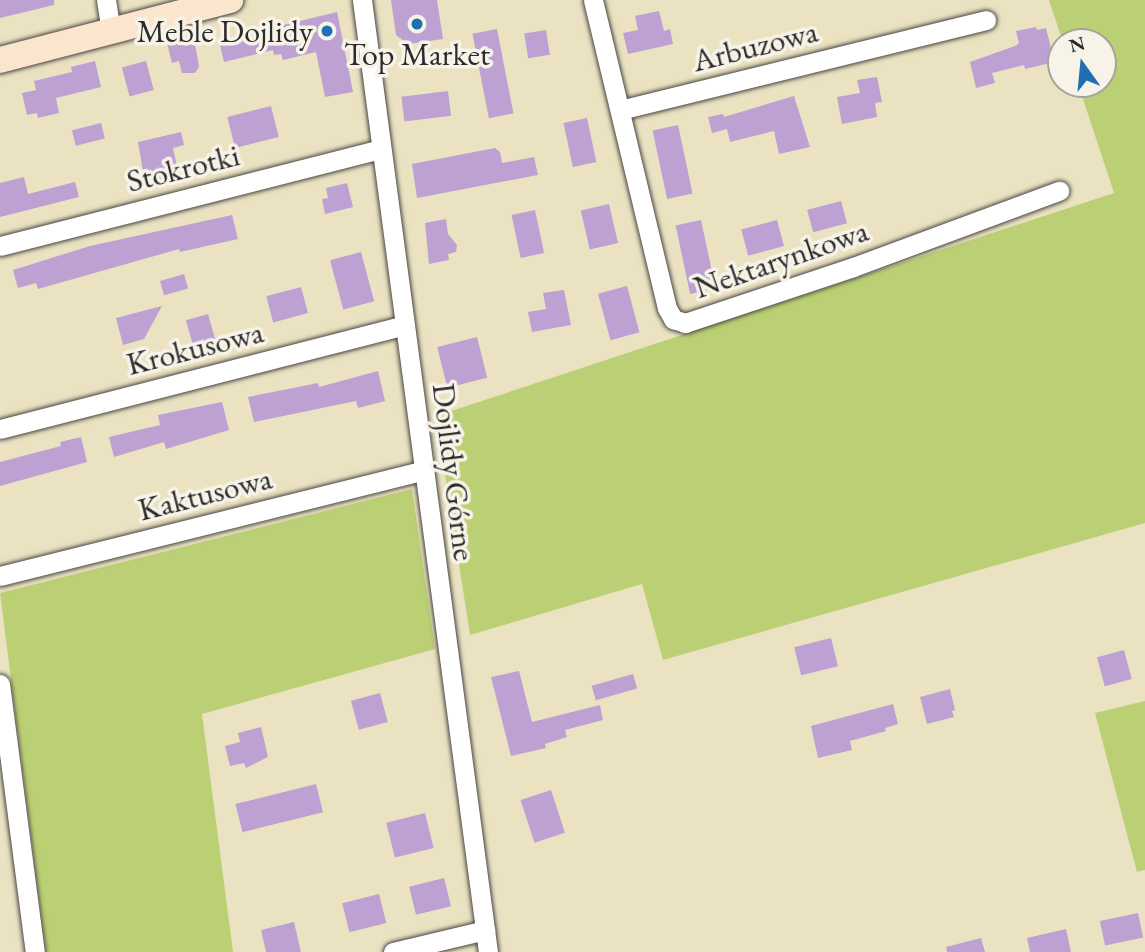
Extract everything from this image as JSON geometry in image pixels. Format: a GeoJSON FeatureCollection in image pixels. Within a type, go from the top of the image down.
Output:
{"type":"FeatureCollection","features":[{"type":"Feature","properties":{"kind":"street"},"geometry":{"type":"LineString","coordinates":[[106,0],[111,31]]}},
{"type":"Feature","properties":{"kind":"street"},"geometry":{"type":"LineString","coordinates":[[0,61],[230,0]]}},
{"type":"Feature","properties":{"kind":"street","name":"Dojlidy Górne"},"geometry":{"type":"LineString","coordinates":[[362,0],[488,952]]}},
{"type":"Feature","properties":{"kind":"street","name":"Nektarynkowa"},"geometry":{"type":"LineString","coordinates":[[593,0],[667,307],[673,319],[685,323],[853,267],[1059,191]]}},
{"type":"Feature","properties":{"kind":"street","name":"Arbuzowa"},"geometry":{"type":"LineString","coordinates":[[620,110],[986,20]]}},
{"type":"Feature","properties":{"kind":"street","name":"Stokrotki"},"geometry":{"type":"LineString","coordinates":[[0,246],[381,149]]}},
{"type":"Feature","properties":{"kind":"street","name":"Krokusowa"},"geometry":{"type":"LineString","coordinates":[[0,429],[405,325]]}},
{"type":"Feature","properties":{"kind":"street","name":"Kaktusowa"},"geometry":{"type":"LineString","coordinates":[[0,576],[424,470]]}},
{"type":"Feature","properties":{"kind":"street"},"geometry":{"type":"LineString","coordinates":[[0,684],[35,952]]}},
{"type":"Feature","properties":{"kind":"street"},"geometry":{"type":"LineString","coordinates":[[393,952],[485,930]]}},
{"type":"Feature","properties":{"kind":"green space"},"geometry":{"type":"Polygon","coordinates":[[[1049,0],[1145,0],[1145,523],[663,660],[642,584],[470,635],[436,416],[1114,193],[1083,98],[1117,98],[1117,28],[1058,28],[1049,0]]]}},
{"type":"Feature","properties":{"kind":"green space"},"geometry":{"type":"Polygon","coordinates":[[[412,489],[435,649],[202,714],[233,952],[46,952],[0,593],[412,489]]]}},
{"type":"Feature","properties":{"kind":"green space"},"geometry":{"type":"Polygon","coordinates":[[[1145,701],[1145,870],[1137,872],[1095,713],[1145,701]]]}},
{"type":"Feature","properties":{"kind":"building"},"geometry":{"type":"Polygon","coordinates":[[[0,0],[54,0],[54,5],[0,18],[0,0]]]}},
{"type":"Feature","properties":{"kind":"building","name":"Top Market"},"geometry":{"type":"Polygon","coordinates":[[[391,0],[437,0],[443,39],[408,44],[396,35],[391,0]]]}},
{"type":"Feature","properties":{"kind":"building"},"geometry":{"type":"Polygon","coordinates":[[[659,11],[664,31],[670,29],[673,44],[628,54],[623,33],[638,30],[635,16],[659,11]]]}},
{"type":"Feature","properties":{"kind":"building"},"geometry":{"type":"Polygon","coordinates":[[[337,12],[353,92],[325,97],[316,52],[283,60],[281,54],[274,55],[273,50],[224,62],[220,45],[256,36],[255,32],[337,12]]]}},
{"type":"Feature","properties":{"kind":"building"},"geometry":{"type":"Polygon","coordinates":[[[1046,28],[1047,64],[1025,69],[1024,65],[992,73],[995,83],[976,88],[970,62],[1015,46],[1019,43],[1016,31],[1046,28]]]}},
{"type":"Feature","properties":{"kind":"building"},"geometry":{"type":"Polygon","coordinates":[[[497,29],[513,113],[489,118],[472,34],[497,29]]]}},
{"type":"Feature","properties":{"kind":"building"},"geometry":{"type":"Polygon","coordinates":[[[546,30],[550,55],[528,58],[524,33],[546,30]]]}},
{"type":"Feature","properties":{"kind":"building"},"geometry":{"type":"Polygon","coordinates":[[[194,38],[199,67],[195,73],[182,73],[179,61],[172,63],[167,43],[194,38]]]}},
{"type":"Feature","properties":{"kind":"building"},"geometry":{"type":"Polygon","coordinates":[[[95,61],[101,87],[56,98],[59,113],[38,118],[37,113],[27,115],[22,93],[36,90],[34,81],[72,72],[71,67],[95,61]]]}},
{"type":"Feature","properties":{"kind":"building"},"geometry":{"type":"Polygon","coordinates":[[[146,61],[154,90],[130,96],[122,67],[146,61]]]}},
{"type":"Feature","properties":{"kind":"building"},"geometry":{"type":"Polygon","coordinates":[[[877,77],[882,102],[875,103],[877,117],[842,124],[837,97],[860,93],[857,80],[877,77]]]}},
{"type":"Feature","properties":{"kind":"building"},"geometry":{"type":"Polygon","coordinates":[[[448,91],[451,116],[404,122],[401,97],[448,91]]]}},
{"type":"Feature","properties":{"kind":"building"},"geometry":{"type":"Polygon","coordinates":[[[794,96],[810,147],[779,154],[774,131],[730,142],[727,129],[712,133],[708,117],[723,114],[724,117],[794,96]]]}},
{"type":"Feature","properties":{"kind":"building"},"geometry":{"type":"Polygon","coordinates":[[[271,106],[279,137],[235,148],[227,117],[271,106]]]}},
{"type":"Feature","properties":{"kind":"building"},"geometry":{"type":"Polygon","coordinates":[[[587,118],[596,162],[573,167],[564,123],[587,118]]]}},
{"type":"Feature","properties":{"kind":"building"},"geometry":{"type":"Polygon","coordinates":[[[101,123],[105,139],[76,146],[72,130],[101,123]]]}},
{"type":"Feature","properties":{"kind":"building"},"geometry":{"type":"Polygon","coordinates":[[[678,125],[693,193],[667,199],[653,130],[678,125]]]}},
{"type":"Feature","properties":{"kind":"building"},"geometry":{"type":"Polygon","coordinates":[[[181,132],[184,145],[173,148],[179,176],[145,183],[138,142],[181,132]]]}},
{"type":"Feature","properties":{"kind":"building"},"geometry":{"type":"Polygon","coordinates":[[[495,148],[500,152],[502,163],[534,157],[538,175],[417,198],[412,164],[495,148]]]}},
{"type":"Feature","properties":{"kind":"building"},"geometry":{"type":"Polygon","coordinates":[[[24,177],[28,194],[75,182],[79,197],[0,217],[0,183],[24,177]]]}},
{"type":"Feature","properties":{"kind":"building"},"geometry":{"type":"Polygon","coordinates":[[[347,183],[353,207],[325,214],[322,199],[328,198],[326,188],[347,183]]]}},
{"type":"Feature","properties":{"kind":"building"},"geometry":{"type":"Polygon","coordinates":[[[841,201],[847,223],[813,232],[807,210],[841,201]]]}},
{"type":"Feature","properties":{"kind":"building"},"geometry":{"type":"Polygon","coordinates":[[[609,204],[618,243],[590,249],[581,211],[609,204]]]}},
{"type":"Feature","properties":{"kind":"building"},"geometry":{"type":"Polygon","coordinates":[[[535,210],[544,253],[521,258],[512,215],[535,210]]]}},
{"type":"Feature","properties":{"kind":"building"},"geometry":{"type":"Polygon","coordinates":[[[232,215],[238,239],[180,252],[179,249],[38,289],[36,283],[18,288],[13,270],[90,246],[232,215]]]}},
{"type":"Feature","properties":{"kind":"building"},"geometry":{"type":"Polygon","coordinates":[[[446,219],[448,234],[457,245],[456,252],[448,254],[449,260],[429,264],[425,223],[446,219]]]}},
{"type":"Feature","properties":{"kind":"building"},"geometry":{"type":"Polygon","coordinates":[[[701,220],[716,288],[690,294],[676,225],[701,220]]]}},
{"type":"Feature","properties":{"kind":"building"},"geometry":{"type":"Polygon","coordinates":[[[777,220],[784,246],[748,256],[741,230],[777,220]]]}},
{"type":"Feature","properties":{"kind":"building"},"geometry":{"type":"Polygon","coordinates":[[[361,252],[374,301],[343,310],[330,260],[361,252]]]}},
{"type":"Feature","properties":{"kind":"building"},"geometry":{"type":"Polygon","coordinates":[[[184,274],[188,288],[164,295],[160,281],[184,274]]]}},
{"type":"Feature","properties":{"kind":"building"},"geometry":{"type":"Polygon","coordinates":[[[627,286],[639,332],[610,340],[598,294],[627,286]]]}},
{"type":"Feature","properties":{"kind":"building"},"geometry":{"type":"Polygon","coordinates":[[[301,287],[308,313],[273,322],[266,296],[301,287]]]}},
{"type":"Feature","properties":{"kind":"building"},"geometry":{"type":"Polygon","coordinates":[[[564,290],[571,325],[532,332],[528,312],[546,309],[543,293],[564,290]]]}},
{"type":"Feature","properties":{"kind":"building"},"geometry":{"type":"Polygon","coordinates":[[[162,306],[144,339],[123,345],[116,318],[162,306]]]}},
{"type":"Feature","properties":{"kind":"building"},"geometry":{"type":"Polygon","coordinates":[[[208,314],[216,342],[194,348],[186,320],[208,314]]]}},
{"type":"Feature","properties":{"kind":"building"},"geometry":{"type":"Polygon","coordinates":[[[477,337],[487,378],[447,388],[437,347],[477,337]]]}},
{"type":"Feature","properties":{"kind":"building"},"geometry":{"type":"Polygon","coordinates":[[[378,371],[385,401],[358,408],[356,401],[254,422],[248,397],[318,383],[319,387],[378,371]]]}},
{"type":"Feature","properties":{"kind":"building"},"geometry":{"type":"Polygon","coordinates":[[[222,402],[229,430],[166,449],[164,442],[114,457],[109,437],[160,425],[158,415],[222,402]]]}},
{"type":"Feature","properties":{"kind":"building"},"geometry":{"type":"Polygon","coordinates":[[[81,437],[87,462],[0,486],[0,462],[61,446],[60,442],[81,437]]]}},
{"type":"Feature","properties":{"kind":"building"},"geometry":{"type":"Polygon","coordinates":[[[831,638],[838,666],[801,675],[794,647],[831,638]]]}},
{"type":"Feature","properties":{"kind":"building"},"geometry":{"type":"Polygon","coordinates":[[[1124,650],[1132,679],[1105,686],[1097,657],[1124,650]]]}},
{"type":"Feature","properties":{"kind":"building"},"geometry":{"type":"Polygon","coordinates":[[[519,671],[532,722],[600,705],[603,720],[565,730],[567,737],[545,744],[546,748],[511,756],[491,677],[519,671]]]}},
{"type":"Feature","properties":{"kind":"building"},"geometry":{"type":"Polygon","coordinates":[[[633,674],[637,688],[596,700],[592,686],[633,674]]]}},
{"type":"Feature","properties":{"kind":"building"},"geometry":{"type":"Polygon","coordinates":[[[950,689],[954,717],[927,724],[920,697],[950,689]]]}},
{"type":"Feature","properties":{"kind":"building"},"geometry":{"type":"Polygon","coordinates":[[[380,693],[388,722],[359,730],[351,701],[380,693]]]}},
{"type":"Feature","properties":{"kind":"building"},"geometry":{"type":"Polygon","coordinates":[[[893,704],[898,724],[885,728],[886,731],[850,741],[852,750],[818,758],[811,726],[893,704]]]}},
{"type":"Feature","properties":{"kind":"building"},"geometry":{"type":"Polygon","coordinates":[[[261,727],[268,757],[246,768],[244,763],[230,766],[225,746],[240,742],[238,733],[261,727]]]}},
{"type":"Feature","properties":{"kind":"building"},"geometry":{"type":"Polygon","coordinates":[[[316,784],[323,812],[242,832],[235,804],[316,784]]]}},
{"type":"Feature","properties":{"kind":"building"},"geometry":{"type":"Polygon","coordinates":[[[551,790],[565,833],[534,843],[521,800],[551,790]]]}},
{"type":"Feature","properties":{"kind":"building"},"geometry":{"type":"Polygon","coordinates":[[[425,813],[434,848],[395,858],[386,823],[425,813]]]}},
{"type":"Feature","properties":{"kind":"building"},"geometry":{"type":"Polygon","coordinates":[[[444,878],[451,906],[416,915],[409,887],[444,878]]]}},
{"type":"Feature","properties":{"kind":"building"},"geometry":{"type":"Polygon","coordinates":[[[379,894],[386,923],[349,932],[342,903],[379,894]]]}},
{"type":"Feature","properties":{"kind":"building"},"geometry":{"type":"Polygon","coordinates":[[[1138,913],[1143,937],[1105,946],[1100,921],[1138,913]]]}},
{"type":"Feature","properties":{"kind":"building"},"geometry":{"type":"Polygon","coordinates":[[[294,922],[301,952],[266,952],[261,930],[294,922]]]}},
{"type":"Feature","properties":{"kind":"building"},"geometry":{"type":"Polygon","coordinates":[[[1066,929],[1071,952],[1030,952],[1027,938],[1066,929]]]}},
{"type":"Feature","properties":{"kind":"building"},"geometry":{"type":"Polygon","coordinates":[[[981,938],[985,952],[947,952],[946,947],[981,938]]]}},
{"type":"Feature","properties":{"kind":"place","name":"Top Market"},"geometry":{"type":"Point","coordinates":[417,24]}},
{"type":"Feature","properties":{"kind":"place","name":"Meble Dojlidy"},"geometry":{"type":"Point","coordinates":[327,31]}}]}
